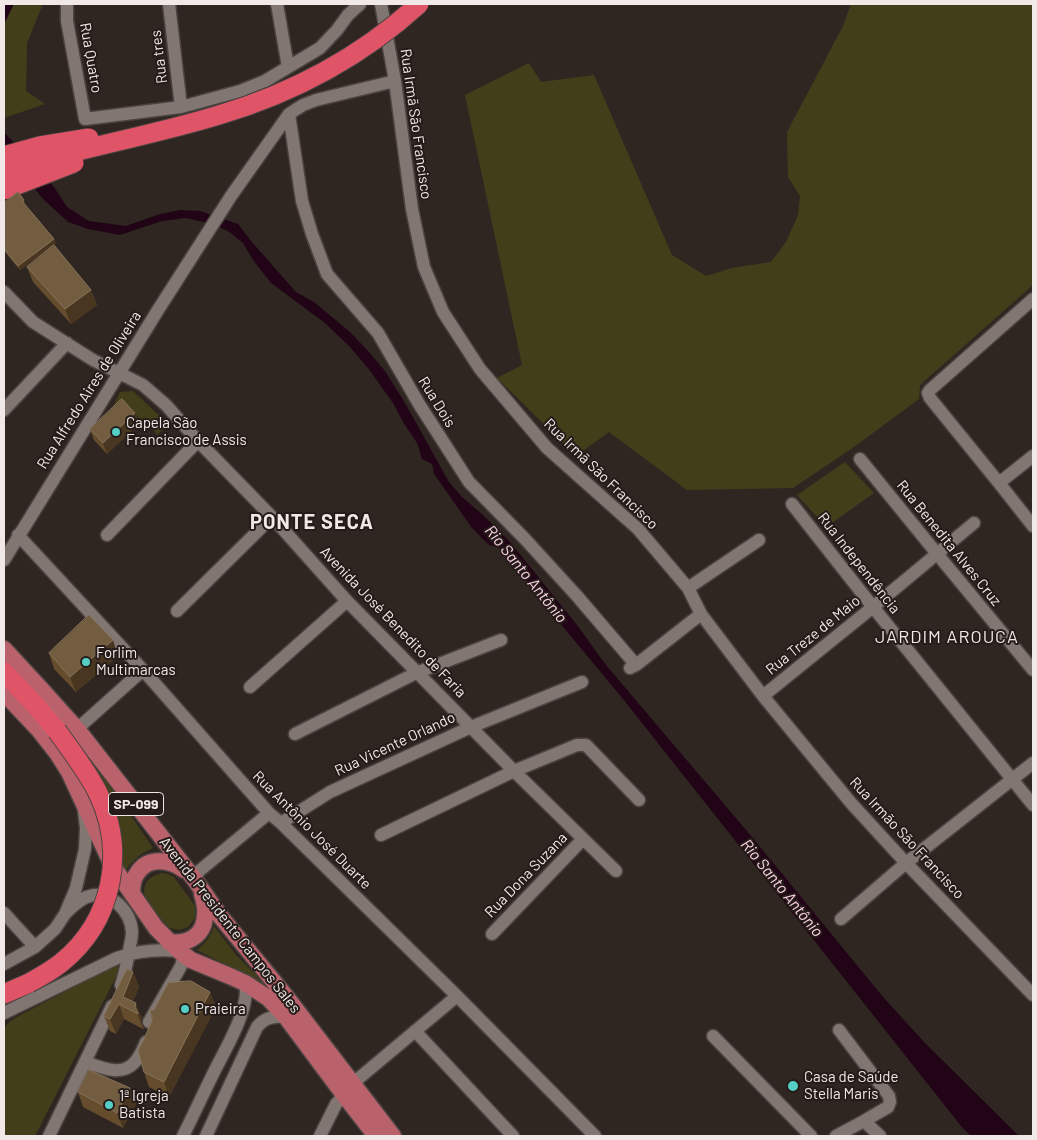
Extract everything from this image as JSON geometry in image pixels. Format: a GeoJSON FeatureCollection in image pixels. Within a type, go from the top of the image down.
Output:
{"type":"FeatureCollection","features":[{"type":"Feature","properties":{"kind":"highway"},"geometry":{"type":"LineString","coordinates":[[4,173],[49,159],[219,116],[251,105],[318,75],[377,38],[420,4]]}},
{"type":"Feature","properties":{"kind":"highway"},"geometry":{"type":"LineString","coordinates":[[4,156],[60,142],[92,138],[137,136]]}},
{"type":"Feature","properties":{"kind":"highway"},"geometry":{"type":"LineString","coordinates":[[7,195],[137,136]]}},
{"type":"Feature","properties":{"kind":"highway"},"geometry":{"type":"LineString","coordinates":[[4,672],[38,707],[76,757],[97,791],[104,807],[112,842],[110,887],[97,921],[74,952],[60,964],[29,983],[4,994]]}},
{"type":"Feature","properties":{"kind":"main road","name":"Avenida Presidente Campos Sales"},"geometry":{"type":"LineString","coordinates":[[4,649],[77,728],[220,916],[288,999],[376,1136]]}},
{"type":"Feature","properties":{"kind":"main road","name":"Avenida Presidente Campos Sales"},"geometry":{"type":"LineString","coordinates":[[4,694],[39,730],[57,753],[69,772],[112,865],[156,928],[181,959],[245,983],[268,998],[348,1090],[392,1136]]}},
{"type":"Feature","properties":{"kind":"main road","name":"SP-099"},"geometry":{"type":"LineString","coordinates":[[132,894],[132,886],[138,871],[150,863],[166,861],[180,867],[198,885],[206,915],[198,935],[184,942],[176,943],[181,959]]}},
{"type":"Feature","properties":{"kind":"street","name":"Rua Quatro"},"geometry":{"type":"LineString","coordinates":[[67,4],[67,21],[85,119]]}},
{"type":"Feature","properties":{"kind":"street","name":"Rua tres"},"geometry":{"type":"LineString","coordinates":[[169,4],[181,107]]}},
{"type":"Feature","properties":{"kind":"street"},"geometry":{"type":"LineString","coordinates":[[277,4],[288,67]]}},
{"type":"Feature","properties":{"kind":"street"},"geometry":{"type":"LineString","coordinates":[[7,195],[53,166],[72,144],[85,119],[181,107],[240,91],[264,81],[320,48],[360,4]]}},
{"type":"Feature","properties":{"kind":"street","name":"Rua Irmã São Francisco"},"geometry":{"type":"LineString","coordinates":[[381,4],[395,81],[412,209],[424,267],[443,312],[480,368],[547,448],[638,529],[688,588],[701,614],[763,696]]}},
{"type":"Feature","properties":{"kind":"street"},"geometry":{"type":"LineString","coordinates":[[289,114],[303,105],[316,100],[395,81]]}},
{"type":"Feature","properties":{"kind":"street","name":"Rua Alfredo Aires de Oliveira"},"geometry":{"type":"LineString","coordinates":[[4,560],[119,372],[204,238],[289,114]]}},
{"type":"Feature","properties":{"kind":"street","name":"Rua Dois"},"geometry":{"type":"LineString","coordinates":[[289,114],[302,201],[327,274],[378,333],[419,404],[469,482],[571,589],[632,667],[701,614]]}},
{"type":"Feature","properties":{"kind":"street","name":"Avenida José Benedito de Faria"},"geometry":{"type":"LineString","coordinates":[[4,292],[33,322],[93,360],[119,372],[154,393],[272,516],[347,601],[416,673],[616,871]]}},
{"type":"Feature","properties":{"kind":"street"},"geometry":{"type":"LineString","coordinates":[[1033,299],[928,393],[930,398],[1033,526]]}},
{"type":"Feature","properties":{"kind":"street"},"geometry":{"type":"LineString","coordinates":[[4,410],[68,343]]}},
{"type":"Feature","properties":{"kind":"street"},"geometry":{"type":"LineString","coordinates":[[107,535],[198,441]]}},
{"type":"Feature","properties":{"kind":"street"},"geometry":{"type":"LineString","coordinates":[[1000,483],[1033,456]]}},
{"type":"Feature","properties":{"kind":"street","name":"Rua Benedita Alves Cruz"},"geometry":{"type":"LineString","coordinates":[[860,459],[1033,670]]}},
{"type":"Feature","properties":{"kind":"street","name":"Rua Independência"},"geometry":{"type":"LineString","coordinates":[[792,504],[1033,805]]}},
{"type":"Feature","properties":{"kind":"street"},"geometry":{"type":"LineString","coordinates":[[177,611],[272,516]]}},
{"type":"Feature","properties":{"kind":"street","name":"Rua Treze de Maio"},"geometry":{"type":"LineString","coordinates":[[763,696],[974,523]]}},
{"type":"Feature","properties":{"kind":"street","name":"Rua Antônio José Duarte"},"geometry":{"type":"LineString","coordinates":[[18,535],[143,670],[269,813],[457,996],[595,1136]]}},
{"type":"Feature","properties":{"kind":"street"},"geometry":{"type":"LineString","coordinates":[[688,588],[759,540]]}},
{"type":"Feature","properties":{"kind":"street"},"geometry":{"type":"LineString","coordinates":[[250,687],[347,601]]}},
{"type":"Feature","properties":{"kind":"street"},"geometry":{"type":"LineString","coordinates":[[295,734],[416,673],[501,640]]}},
{"type":"Feature","properties":{"kind":"street"},"geometry":{"type":"LineString","coordinates":[[77,728],[143,670]]}},
{"type":"Feature","properties":{"kind":"street","name":"Rua Vicente Orlando"},"geometry":{"type":"LineString","coordinates":[[281,823],[330,792],[471,727],[582,682]]}},
{"type":"Feature","properties":{"kind":"street","name":"Rua Irmão São Francisco"},"geometry":{"type":"LineString","coordinates":[[763,696],[851,803],[1033,996]]}},
{"type":"Feature","properties":{"kind":"street"},"geometry":{"type":"LineString","coordinates":[[381,835],[514,771],[577,745],[586,745],[639,800]]}},
{"type":"Feature","properties":{"kind":"street"},"geometry":{"type":"LineString","coordinates":[[841,919],[906,863],[1033,763]]}},
{"type":"Feature","properties":{"kind":"street"},"geometry":{"type":"LineString","coordinates":[[4,964],[35,947],[55,929],[65,914],[76,888],[85,849],[84,806]]}},
{"type":"Feature","properties":{"kind":"street"},"geometry":{"type":"LineString","coordinates":[[198,885],[198,872],[269,813]]}},
{"type":"Feature","properties":{"kind":"street","name":"Rua Dona Suzana"},"geometry":{"type":"LineString","coordinates":[[492,934],[583,839]]}},
{"type":"Feature","properties":{"kind":"street"},"geometry":{"type":"LineString","coordinates":[[49,1136],[118,993],[126,971],[132,933],[130,922],[113,899],[92,895],[78,902],[65,914]]}},
{"type":"Feature","properties":{"kind":"street"},"geometry":{"type":"LineString","coordinates":[[4,913],[35,947]]}},
{"type":"Feature","properties":{"kind":"street"},"geometry":{"type":"LineString","coordinates":[[4,1013],[117,958],[129,954],[159,950],[181,959],[150,1027],[139,1058],[133,1065],[117,1070],[84,1063]]}},
{"type":"Feature","properties":{"kind":"street"},"geometry":{"type":"LineString","coordinates":[[183,1136],[238,1022],[245,999],[245,983]]}},
{"type":"Feature","properties":{"kind":"street"},"geometry":{"type":"LineString","coordinates":[[320,1136],[336,1104],[348,1090],[457,996]]}},
{"type":"Feature","properties":{"kind":"street"},"geometry":{"type":"LineString","coordinates":[[190,1123],[207,1134],[257,1027],[267,1018],[275,1016],[286,1017]]}},
{"type":"Feature","properties":{"kind":"street"},"geometry":{"type":"LineString","coordinates":[[836,1136],[888,1108],[890,1102],[889,1096],[838,1030]]}},
{"type":"Feature","properties":{"kind":"street"},"geometry":{"type":"LineString","coordinates":[[415,1031],[513,1136]]}},
{"type":"Feature","properties":{"kind":"street"},"geometry":{"type":"LineString","coordinates":[[713,1036],[812,1136]]}},
{"type":"Feature","properties":{"kind":"street"},"geometry":{"type":"LineString","coordinates":[[864,1121],[880,1136]]}},
{"type":"Feature","properties":{"kind":"shaded area"},"geometry":{"type":"Polygon","coordinates":[[[4,4],[43,4],[27,43],[26,91],[45,104],[4,118],[4,4]]]}},
{"type":"Feature","properties":{"kind":"shaded area"},"geometry":{"type":"Polygon","coordinates":[[[851,4],[1033,4],[1033,285],[920,385],[919,399],[854,447],[793,488],[687,490],[609,432],[576,456],[497,378],[522,365],[465,95],[529,63],[541,82],[594,75],[672,255],[706,276],[732,268],[771,262],[786,242],[798,215],[800,196],[788,177],[787,132],[843,26],[851,4]]]}},
{"type":"Feature","properties":{"kind":"shaded area"},"geometry":{"type":"Polygon","coordinates":[[[133,391],[168,424],[157,435],[147,420],[143,424],[130,406],[109,415],[120,392],[133,391]]]}},
{"type":"Feature","properties":{"kind":"shaded area"},"geometry":{"type":"Polygon","coordinates":[[[845,462],[874,493],[826,527],[797,495],[845,462]]]}},
{"type":"Feature","properties":{"kind":"shaded area"},"geometry":{"type":"Polygon","coordinates":[[[95,763],[153,848],[138,857],[126,870],[120,863],[95,763]]]}},
{"type":"Feature","properties":{"kind":"shaded area"},"geometry":{"type":"Polygon","coordinates":[[[162,873],[174,877],[195,906],[195,918],[188,927],[179,930],[170,928],[145,899],[144,889],[146,883],[150,878],[162,873]]]}},
{"type":"Feature","properties":{"kind":"shaded area"},"geometry":{"type":"Polygon","coordinates":[[[214,926],[236,955],[273,992],[257,981],[197,950],[207,940],[214,926]]]}},
{"type":"Feature","properties":{"kind":"shaded area"},"geometry":{"type":"Polygon","coordinates":[[[116,965],[120,969],[35,1136],[4,1136],[4,1030],[6,1026],[15,1018],[116,965]]]}},
{"type":"Feature","properties":{"kind":"water"},"geometry":{"type":"Polygon","coordinates":[[[6,4],[14,4],[4,24],[4,7],[6,4]]]}},
{"type":"Feature","properties":{"kind":"water","name":"Rio Santo Antônio"},"geometry":{"type":"Polygon","coordinates":[[[4,132],[54,187],[67,207],[89,221],[126,226],[160,214],[180,210],[200,211],[238,224],[296,292],[314,302],[350,332],[385,371],[449,482],[462,497],[510,542],[577,625],[606,665],[752,837],[883,997],[925,1043],[1019,1136],[971,1136],[961,1126],[502,549],[489,545],[472,528],[434,474],[432,464],[422,459],[417,443],[393,403],[350,347],[325,323],[271,283],[253,260],[243,243],[228,231],[212,224],[186,218],[162,221],[120,235],[88,229],[68,222],[43,199],[4,150],[4,132]]]}},
{"type":"Feature","properties":{"kind":"building"},"geometry":{"type":"Polygon","coordinates":[[[18,192],[24,200],[22,201],[54,239],[18,266],[4,248],[4,203],[18,192]]]}},
{"type":"Feature","properties":{"kind":"building"},"geometry":{"type":"Polygon","coordinates":[[[54,245],[91,290],[65,309],[27,267],[54,245]]]}},
{"type":"Feature","properties":{"kind":"building"},"geometry":{"type":"Polygon","coordinates":[[[122,399],[135,413],[103,443],[90,429],[122,399]]]}},
{"type":"Feature","properties":{"kind":"building"},"geometry":{"type":"Polygon","coordinates":[[[89,615],[113,640],[70,677],[49,653],[89,615]]]}},
{"type":"Feature","properties":{"kind":"building"},"geometry":{"type":"Polygon","coordinates":[[[127,969],[133,972],[123,997],[136,1003],[135,1007],[138,1014],[119,1004],[110,1019],[104,1016],[127,969]]]}},
{"type":"Feature","properties":{"kind":"building"},"geometry":{"type":"Polygon","coordinates":[[[191,981],[210,992],[164,1082],[144,1072],[138,1050],[152,1021],[150,1012],[154,1010],[168,983],[191,981]]]}},
{"type":"Feature","properties":{"kind":"building"},"geometry":{"type":"Polygon","coordinates":[[[89,1070],[130,1088],[117,1113],[78,1092],[89,1070]]]}},
{"type":"Feature","properties":{"kind":"place","name":"Capela São Francisco de Assis"},"geometry":{"type":"Point","coordinates":[116,432]}},
{"type":"Feature","properties":{"kind":"place","name":"Forlim Multimarcas"},"geometry":{"type":"Point","coordinates":[86,662]}},
{"type":"Feature","properties":{"kind":"place","name":"Praieira"},"geometry":{"type":"Point","coordinates":[185,1009]}},
{"type":"Feature","properties":{"kind":"place","name":"Casa de Saúde Stella Maris"},"geometry":{"type":"Point","coordinates":[793,1086]}},
{"type":"Feature","properties":{"kind":"place","name":"1ª Igreja Batista"},"geometry":{"type":"Point","coordinates":[109,1105]}},
{"type":"Feature","properties":{"kind":"district","name":"PONTE SECA"},"geometry":{"type":"Point","coordinates":[312,522]}},
{"type":"Feature","properties":{"kind":"district","name":"JARDIM AROUCA"},"geometry":{"type":"Point","coordinates":[947,637]}}]}
